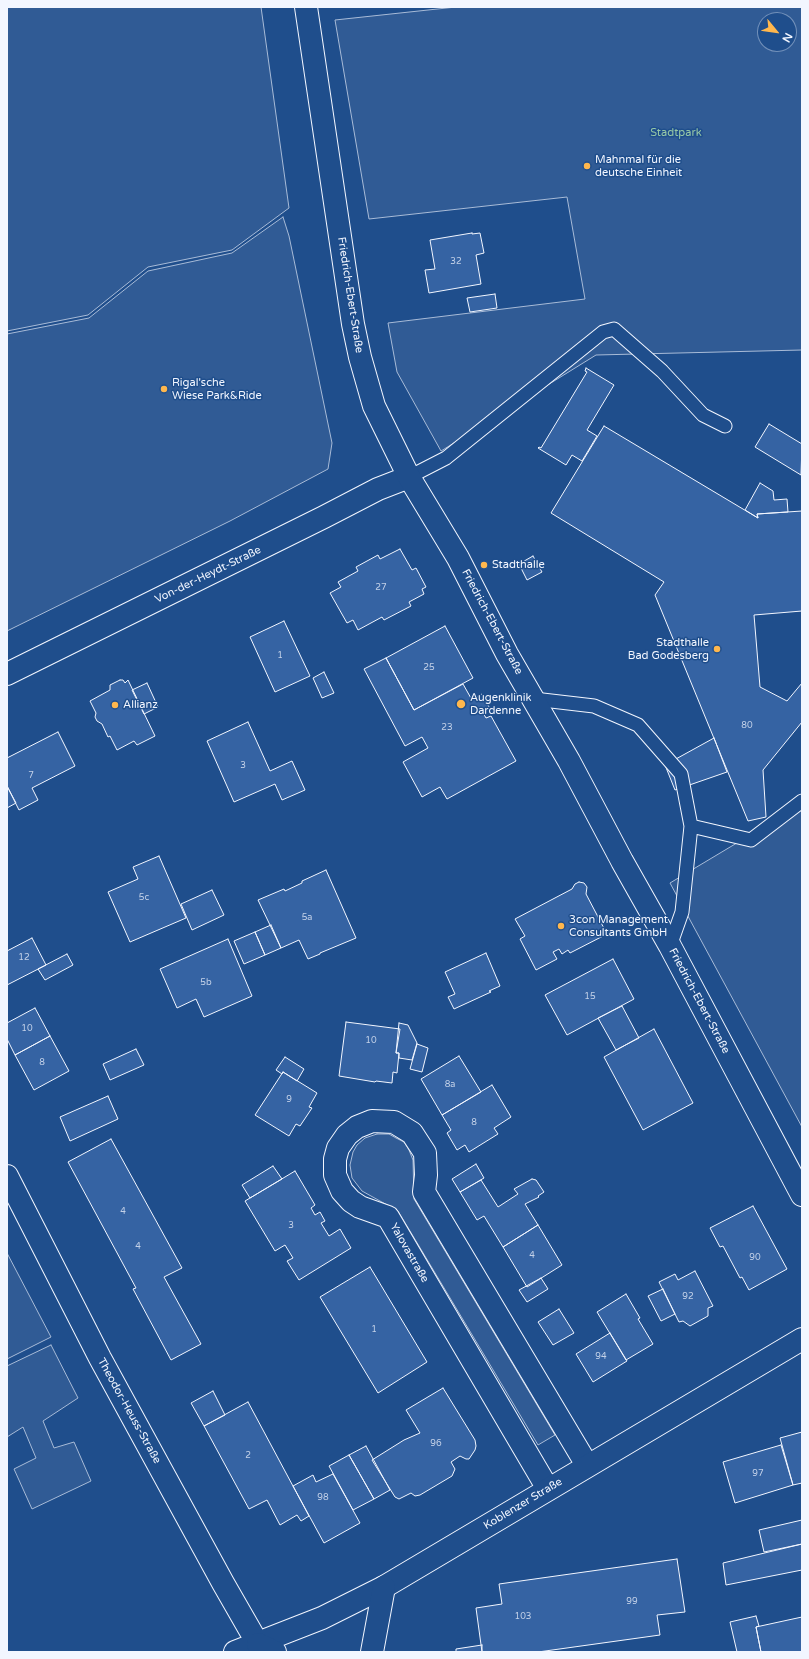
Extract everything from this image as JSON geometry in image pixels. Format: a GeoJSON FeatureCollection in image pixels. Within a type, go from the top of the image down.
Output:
{"type":"FeatureCollection","features":[{"type":"Feature","properties":{"kind":"street","name":"Friedrich-Ebert-Straße"},"geometry":{"type":"LineString","coordinates":[[306,7],[352,317],[357,344],[374,406],[409,477],[458,558],[507,654],[534,699],[670,946],[802,1195]]}},
{"type":"Feature","properties":{"kind":"street","name":"Von-der-Heydt-Straße"},"geometry":{"type":"LineString","coordinates":[[7,674],[378,489],[409,477]]}},
{"type":"Feature","properties":{"kind":"street","name":"Yalovastraße"},"geometry":{"type":"LineString","coordinates":[[548,1489],[388,1217],[360,1207],[351,1201],[342,1191],[335,1175],[335,1159],[338,1148],[347,1135],[357,1127],[372,1121],[394,1122],[412,1133],[425,1153],[426,1175],[424,1192],[588,1465]]}},
{"type":"Feature","properties":{"kind":"street","name":"Theodor-Heuss-Straße"},"geometry":{"type":"LineString","coordinates":[[7,1176],[100,1358],[266,1649]]}},
{"type":"Feature","properties":{"kind":"street","name":"Koblenzer Straße"},"geometry":{"type":"LineString","coordinates":[[235,1652],[266,1649],[322,1618],[384,1587],[802,1339]]}},
{"type":"Feature","properties":{"kind":"street"},"geometry":{"type":"LineString","coordinates":[[372,1652],[384,1587]]}},
{"type":"Feature","properties":{"kind":"lane"},"geometry":{"type":"LineString","coordinates":[[409,477],[446,458],[603,332],[614,329],[662,371],[703,415],[725,426]]}},
{"type":"Feature","properties":{"kind":"lane"},"geometry":{"type":"LineString","coordinates":[[534,699],[594,706],[638,725],[681,774],[691,826],[682,912],[670,946]]}},
{"type":"Feature","properties":{"kind":"lane"},"geometry":{"type":"LineString","coordinates":[[691,826],[751,840],[802,801]]}},
{"type":"Feature","properties":{"kind":"shaded area"},"geometry":{"type":"Polygon","coordinates":[[[7,7],[261,7],[289,208],[232,250],[148,267],[88,315],[7,331],[7,7]]]}},
{"type":"Feature","properties":{"kind":"shaded area","name":"Stadtpark"},"geometry":{"type":"Polygon","coordinates":[[[456,7],[802,7],[802,350],[596,355],[441,451],[397,372],[388,323],[585,299],[567,197],[369,219],[335,20],[456,7]]]}},
{"type":"Feature","properties":{"kind":"shaded area","name":"Rigal'sche Wiese Park&Ride"},"geometry":{"type":"Polygon","coordinates":[[[283,217],[289,236],[332,443],[328,469],[230,521],[7,631],[7,334],[89,318],[148,271],[232,253],[283,217]]]}},
{"type":"Feature","properties":{"kind":"shaded area"},"geometry":{"type":"Polygon","coordinates":[[[802,804],[802,1127],[670,883],[802,804]]]}},
{"type":"Feature","properties":{"kind":"shaded area"},"geometry":{"type":"Polygon","coordinates":[[[377,1134],[389,1134],[404,1142],[409,1150],[413,1160],[414,1199],[555,1435],[538,1445],[398,1211],[362,1191],[352,1178],[350,1165],[353,1152],[357,1145],[365,1138],[377,1134]]]}},
{"type":"Feature","properties":{"kind":"shaded area"},"geometry":{"type":"Polygon","coordinates":[[[7,1253],[51,1337],[7,1359],[7,1253]]]}},
{"type":"Feature","properties":{"kind":"shaded area"},"geometry":{"type":"Polygon","coordinates":[[[51,1345],[78,1398],[43,1421],[54,1448],[74,1442],[91,1481],[32,1509],[14,1469],[36,1458],[23,1427],[7,1437],[7,1366],[51,1345]]]}},
{"type":"Feature","properties":{"kind":"building"},"geometry":{"type":"Polygon","coordinates":[[[480,233],[484,253],[476,255],[481,284],[429,293],[425,270],[435,269],[430,240],[480,233]]]}},
{"type":"Feature","properties":{"kind":"building"},"geometry":{"type":"Polygon","coordinates":[[[495,294],[497,308],[470,312],[467,298],[495,294]]]}},
{"type":"Feature","properties":{"kind":"building"},"geometry":{"type":"Polygon","coordinates":[[[586,368],[614,385],[587,430],[597,436],[582,461],[572,455],[566,465],[538,448],[541,448],[587,372],[585,371],[586,368]]]}},
{"type":"Feature","properties":{"kind":"building"},"geometry":{"type":"Polygon","coordinates":[[[769,424],[802,444],[801,475],[755,447],[769,424]]]}},
{"type":"Feature","properties":{"kind":"building","name":"Stadthalle Bad Godesberg"},"geometry":{"type":"Polygon","coordinates":[[[604,426],[758,518],[757,514],[802,511],[802,611],[754,615],[760,687],[787,701],[802,683],[802,722],[763,770],[766,817],[748,821],[655,595],[664,582],[551,513],[604,426]]]}},
{"type":"Feature","properties":{"kind":"building"},"geometry":{"type":"Polygon","coordinates":[[[760,483],[773,491],[774,500],[787,499],[788,512],[757,514],[758,518],[745,510],[760,483]]]}},
{"type":"Feature","properties":{"kind":"building"},"geometry":{"type":"Polygon","coordinates":[[[400,549],[412,570],[416,568],[426,587],[422,589],[424,594],[409,602],[411,606],[384,620],[382,617],[358,630],[353,620],[347,623],[330,593],[341,587],[338,582],[358,571],[356,567],[378,555],[380,559],[400,549]]]}},
{"type":"Feature","properties":{"kind":"building"},"geometry":{"type":"Polygon","coordinates":[[[533,556],[542,572],[527,580],[519,564],[533,556]]]}},
{"type":"Feature","properties":{"kind":"building"},"geometry":{"type":"Polygon","coordinates":[[[284,621],[310,676],[275,692],[250,637],[284,621]]]}},
{"type":"Feature","properties":{"kind":"building"},"geometry":{"type":"Polygon","coordinates":[[[445,626],[473,678],[414,710],[386,658],[445,626]]]}},
{"type":"Feature","properties":{"kind":"building"},"geometry":{"type":"Polygon","coordinates":[[[386,658],[414,710],[463,684],[472,700],[482,694],[489,707],[482,711],[486,718],[491,716],[516,761],[447,799],[440,787],[422,797],[403,762],[428,748],[422,737],[405,746],[364,669],[386,658]]]}},
{"type":"Feature","properties":{"kind":"building"},"geometry":{"type":"Polygon","coordinates":[[[324,672],[334,693],[322,698],[313,678],[324,672]]]}},
{"type":"Feature","properties":{"kind":"building"},"geometry":{"type":"Polygon","coordinates":[[[123,680],[125,683],[128,680],[155,736],[137,745],[134,741],[117,750],[110,736],[108,737],[102,724],[97,721],[95,717],[96,713],[90,701],[110,690],[110,685],[123,680]]]}},
{"type":"Feature","properties":{"kind":"building"},"geometry":{"type":"Polygon","coordinates":[[[147,683],[158,707],[144,714],[132,690],[147,683]]]}},
{"type":"Feature","properties":{"kind":"building"},"geometry":{"type":"Polygon","coordinates":[[[248,722],[270,771],[292,761],[305,790],[282,800],[275,784],[234,802],[207,741],[248,722]]]}},
{"type":"Feature","properties":{"kind":"building"},"geometry":{"type":"Polygon","coordinates":[[[58,732],[75,766],[32,788],[38,800],[19,810],[7,786],[7,758],[58,732]]]}},
{"type":"Feature","properties":{"kind":"building"},"geometry":{"type":"Polygon","coordinates":[[[714,738],[727,772],[675,790],[665,765],[714,738]]]}},
{"type":"Feature","properties":{"kind":"building"},"geometry":{"type":"Polygon","coordinates":[[[7,786],[16,803],[7,808],[7,786]]]}},
{"type":"Feature","properties":{"kind":"building"},"geometry":{"type":"Polygon","coordinates":[[[159,856],[186,918],[130,942],[108,892],[138,879],[133,867],[159,856]]]}},
{"type":"Feature","properties":{"kind":"building"},"geometry":{"type":"Polygon","coordinates":[[[326,870],[356,938],[308,959],[299,940],[281,948],[258,900],[284,889],[285,891],[326,870]]]}},
{"type":"Feature","properties":{"kind":"building","name":"3con Management Consultants GmbH"},"geometry":{"type":"Polygon","coordinates":[[[579,882],[584,883],[587,887],[586,894],[607,934],[570,953],[568,950],[562,954],[559,949],[553,952],[557,959],[536,970],[520,939],[525,936],[515,919],[572,889],[575,884],[579,882]]]}},
{"type":"Feature","properties":{"kind":"building"},"geometry":{"type":"Polygon","coordinates":[[[212,890],[224,915],[192,930],[181,904],[212,890]]]}},
{"type":"Feature","properties":{"kind":"building"},"geometry":{"type":"Polygon","coordinates":[[[271,925],[281,948],[265,955],[255,932],[271,925]]]}},
{"type":"Feature","properties":{"kind":"building"},"geometry":{"type":"Polygon","coordinates":[[[255,932],[265,955],[244,964],[234,941],[255,932]]]}},
{"type":"Feature","properties":{"kind":"building"},"geometry":{"type":"Polygon","coordinates":[[[32,938],[46,965],[7,985],[7,951],[32,938]]]}},
{"type":"Feature","properties":{"kind":"building"},"geometry":{"type":"Polygon","coordinates":[[[228,939],[252,996],[204,1017],[196,999],[177,1008],[160,969],[228,939]]]}},
{"type":"Feature","properties":{"kind":"building"},"geometry":{"type":"Polygon","coordinates":[[[486,953],[500,986],[489,991],[491,992],[454,1009],[448,997],[455,994],[445,972],[486,953]]]}},
{"type":"Feature","properties":{"kind":"building"},"geometry":{"type":"Polygon","coordinates":[[[67,954],[73,965],[45,980],[38,969],[67,954]]]}},
{"type":"Feature","properties":{"kind":"building"},"geometry":{"type":"Polygon","coordinates":[[[613,959],[634,999],[567,1035],[545,995],[613,959]]]}},
{"type":"Feature","properties":{"kind":"building"},"geometry":{"type":"Polygon","coordinates":[[[622,1006],[639,1038],[616,1050],[598,1018],[622,1006]]]}},
{"type":"Feature","properties":{"kind":"building"},"geometry":{"type":"Polygon","coordinates":[[[35,1008],[50,1036],[15,1055],[7,1039],[7,1023],[35,1008]]]}},
{"type":"Feature","properties":{"kind":"building"},"geometry":{"type":"Polygon","coordinates":[[[346,1022],[400,1029],[396,1053],[399,1053],[397,1073],[393,1072],[392,1083],[375,1082],[339,1076],[346,1022]]]}},
{"type":"Feature","properties":{"kind":"building"},"geometry":{"type":"Polygon","coordinates":[[[399,1023],[408,1025],[417,1043],[412,1060],[399,1058],[399,1053],[396,1053],[399,1023]]]}},
{"type":"Feature","properties":{"kind":"building"},"geometry":{"type":"Polygon","coordinates":[[[654,1029],[693,1103],[643,1130],[604,1057],[654,1029]]]}},
{"type":"Feature","properties":{"kind":"building"},"geometry":{"type":"Polygon","coordinates":[[[50,1036],[69,1071],[34,1090],[15,1055],[50,1036]]]}},
{"type":"Feature","properties":{"kind":"building"},"geometry":{"type":"Polygon","coordinates":[[[417,1044],[428,1048],[422,1072],[410,1069],[417,1044]]]}},
{"type":"Feature","properties":{"kind":"building"},"geometry":{"type":"Polygon","coordinates":[[[136,1049],[144,1065],[110,1080],[103,1064],[136,1049]]]}},
{"type":"Feature","properties":{"kind":"building"},"geometry":{"type":"Polygon","coordinates":[[[459,1056],[481,1092],[442,1115],[421,1079],[459,1056]]]}},
{"type":"Feature","properties":{"kind":"building"},"geometry":{"type":"Polygon","coordinates":[[[285,1057],[304,1069],[297,1081],[283,1072],[282,1074],[276,1070],[285,1057]]]}},
{"type":"Feature","properties":{"kind":"building"},"geometry":{"type":"Polygon","coordinates":[[[283,1072],[317,1093],[309,1107],[312,1108],[300,1126],[296,1124],[289,1136],[255,1115],[283,1072]]]}},
{"type":"Feature","properties":{"kind":"building"},"geometry":{"type":"Polygon","coordinates":[[[492,1085],[511,1117],[494,1128],[498,1134],[469,1152],[465,1145],[457,1150],[447,1133],[451,1130],[442,1115],[492,1085]]]}},
{"type":"Feature","properties":{"kind":"building"},"geometry":{"type":"Polygon","coordinates":[[[108,1096],[118,1119],[70,1141],[60,1117],[108,1096]]]}},
{"type":"Feature","properties":{"kind":"building"},"geometry":{"type":"Polygon","coordinates":[[[111,1139],[182,1268],[164,1277],[201,1344],[171,1360],[133,1289],[136,1288],[68,1162],[111,1139]]]}},
{"type":"Feature","properties":{"kind":"building"},"geometry":{"type":"Polygon","coordinates":[[[476,1164],[484,1178],[460,1192],[452,1179],[476,1164]]]}},
{"type":"Feature","properties":{"kind":"building"},"geometry":{"type":"Polygon","coordinates":[[[273,1166],[282,1179],[250,1198],[242,1185],[273,1166]]]}},
{"type":"Feature","properties":{"kind":"building"},"geometry":{"type":"Polygon","coordinates":[[[295,1171],[315,1205],[311,1208],[315,1215],[320,1212],[325,1221],[321,1223],[329,1236],[340,1229],[351,1248],[299,1280],[287,1261],[293,1258],[285,1245],[275,1251],[245,1201],[295,1171]]]}},
{"type":"Feature","properties":{"kind":"building"},"geometry":{"type":"Polygon","coordinates":[[[532,1179],[536,1180],[544,1192],[538,1196],[539,1197],[525,1204],[538,1225],[503,1247],[484,1216],[477,1220],[460,1192],[481,1180],[498,1207],[518,1194],[514,1189],[532,1179]]]}},
{"type":"Feature","properties":{"kind":"building"},"geometry":{"type":"Polygon","coordinates":[[[753,1206],[787,1269],[749,1290],[742,1277],[740,1278],[723,1246],[720,1247],[710,1228],[753,1206]]]}},
{"type":"Feature","properties":{"kind":"building"},"geometry":{"type":"Polygon","coordinates":[[[538,1225],[562,1265],[527,1287],[503,1247],[538,1225]]]}},
{"type":"Feature","properties":{"kind":"building"},"geometry":{"type":"Polygon","coordinates":[[[370,1267],[427,1362],[378,1393],[320,1297],[370,1267]]]}},
{"type":"Feature","properties":{"kind":"building"},"geometry":{"type":"Polygon","coordinates":[[[695,1271],[713,1306],[708,1308],[708,1316],[690,1326],[683,1321],[679,1322],[659,1282],[675,1274],[678,1280],[695,1271]]]}},
{"type":"Feature","properties":{"kind":"building"},"geometry":{"type":"Polygon","coordinates":[[[541,1278],[548,1289],[527,1302],[519,1290],[541,1278]]]}},
{"type":"Feature","properties":{"kind":"building"},"geometry":{"type":"Polygon","coordinates":[[[663,1289],[675,1314],[661,1321],[648,1296],[663,1289]]]}},
{"type":"Feature","properties":{"kind":"building"},"geometry":{"type":"Polygon","coordinates":[[[626,1294],[640,1318],[638,1319],[653,1344],[626,1360],[597,1312],[626,1294]]]}},
{"type":"Feature","properties":{"kind":"building"},"geometry":{"type":"Polygon","coordinates":[[[559,1309],[574,1333],[553,1345],[538,1322],[559,1309]]]}},
{"type":"Feature","properties":{"kind":"building"},"geometry":{"type":"Polygon","coordinates":[[[610,1333],[627,1361],[593,1382],[576,1354],[610,1333]]]}},
{"type":"Feature","properties":{"kind":"building"},"geometry":{"type":"Polygon","coordinates":[[[443,1388],[475,1440],[475,1450],[469,1459],[460,1456],[451,1462],[455,1469],[452,1476],[420,1495],[415,1496],[411,1493],[399,1499],[395,1497],[372,1460],[404,1440],[420,1433],[406,1410],[443,1388]]]}},
{"type":"Feature","properties":{"kind":"building"},"geometry":{"type":"Polygon","coordinates":[[[213,1391],[225,1415],[204,1426],[191,1403],[213,1391]]]}},
{"type":"Feature","properties":{"kind":"building"},"geometry":{"type":"Polygon","coordinates":[[[248,1402],[309,1516],[301,1521],[297,1515],[280,1525],[267,1500],[249,1509],[204,1426],[248,1402]]]}},
{"type":"Feature","properties":{"kind":"building"},"geometry":{"type":"Polygon","coordinates":[[[802,1432],[802,1483],[793,1485],[780,1438],[802,1432]]]}},
{"type":"Feature","properties":{"kind":"building"},"geometry":{"type":"Polygon","coordinates":[[[781,1445],[793,1485],[735,1503],[723,1462],[781,1445]]]}},
{"type":"Feature","properties":{"kind":"building"},"geometry":{"type":"Polygon","coordinates":[[[366,1446],[390,1490],[374,1499],[349,1455],[366,1446]]]}},
{"type":"Feature","properties":{"kind":"building"},"geometry":{"type":"Polygon","coordinates":[[[349,1455],[374,1499],[353,1510],[329,1466],[349,1455]]]}},
{"type":"Feature","properties":{"kind":"building"},"geometry":{"type":"Polygon","coordinates":[[[333,1474],[360,1523],[324,1543],[293,1486],[313,1475],[316,1482],[333,1474]]]}},
{"type":"Feature","properties":{"kind":"building"},"geometry":{"type":"Polygon","coordinates":[[[802,1520],[802,1544],[764,1552],[759,1530],[802,1520]]]}},
{"type":"Feature","properties":{"kind":"building"},"geometry":{"type":"Polygon","coordinates":[[[802,1544],[802,1570],[726,1585],[723,1563],[802,1544]]]}},
{"type":"Feature","properties":{"kind":"building"},"geometry":{"type":"Polygon","coordinates":[[[677,1559],[685,1612],[657,1615],[660,1635],[538,1652],[482,1652],[476,1608],[502,1604],[499,1584],[677,1559]]]}},
{"type":"Feature","properties":{"kind":"building"},"geometry":{"type":"Polygon","coordinates":[[[756,1616],[759,1626],[756,1627],[761,1652],[737,1652],[730,1622],[756,1616]]]}},
{"type":"Feature","properties":{"kind":"building"},"geometry":{"type":"Polygon","coordinates":[[[802,1617],[802,1652],[761,1652],[756,1627],[802,1617]]]}},
{"type":"Feature","properties":{"kind":"building"},"geometry":{"type":"Polygon","coordinates":[[[482,1645],[482,1652],[456,1652],[456,1649],[482,1645]]]}},
{"type":"Feature","properties":{"kind":"place","name":"Mahnmal für die deutsche Einheit"},"geometry":{"type":"Point","coordinates":[587,166]}},
{"type":"Feature","properties":{"kind":"place","name":"Rigal'sche Wiese Park&Ride"},"geometry":{"type":"Point","coordinates":[164,389]}},
{"type":"Feature","properties":{"kind":"place","name":"Stadthalle"},"geometry":{"type":"Point","coordinates":[484,565]}},
{"type":"Feature","properties":{"kind":"place","name":"Stadthalle Bad Godesberg"},"geometry":{"type":"Point","coordinates":[717,649]}},
{"type":"Feature","properties":{"kind":"place","name":"Augenklinik Dardenne"},"geometry":{"type":"Point","coordinates":[461,704]}},
{"type":"Feature","properties":{"kind":"place","name":"Allianz"},"geometry":{"type":"Point","coordinates":[115,705]}},
{"type":"Feature","properties":{"kind":"place","name":"3con Management Consultants GmbH"},"geometry":{"type":"Point","coordinates":[561,926]}}]}
